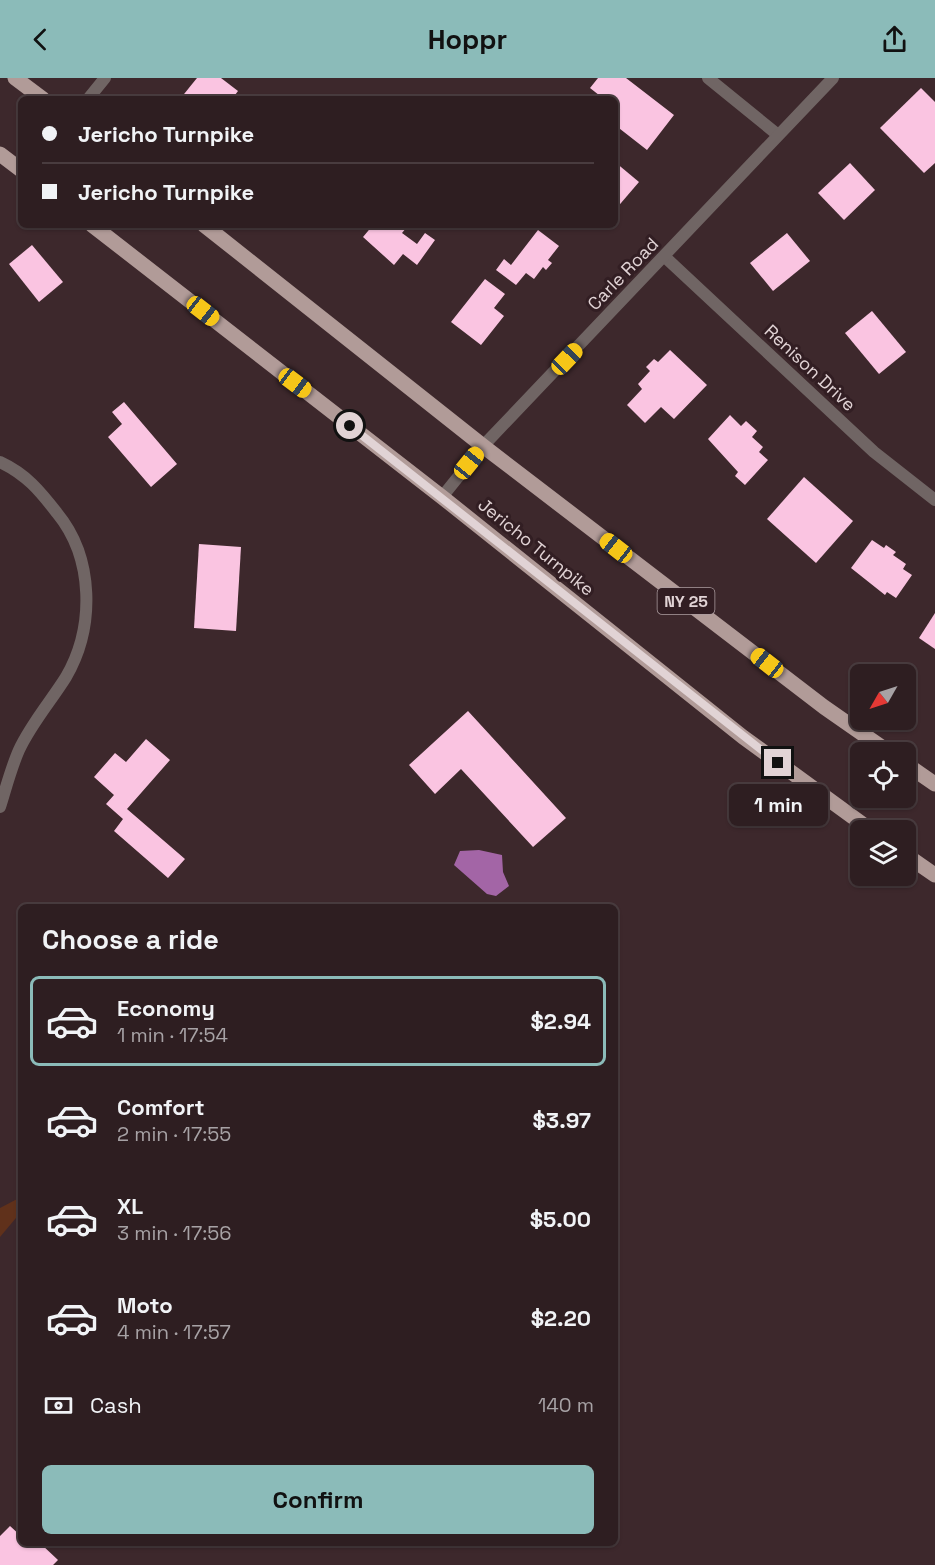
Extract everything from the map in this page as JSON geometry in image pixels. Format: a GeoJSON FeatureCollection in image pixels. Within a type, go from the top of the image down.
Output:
{"type":"FeatureCollection","features":[{"type":"Feature","properties":{"kind":"main road"},"geometry":{"type":"LineString","coordinates":[[15,78],[39,96]]}},
{"type":"Feature","properties":{"kind":"main road"},"geometry":{"type":"LineString","coordinates":[[0,154],[18,168]]}},
{"type":"Feature","properties":{"kind":"main road","name":"Jericho Turnpike"},"geometry":{"type":"LineString","coordinates":[[96,228],[442,497],[743,737],[857,820]]}},
{"type":"Feature","properties":{"kind":"main road","name":"NY 25"},"geometry":{"type":"LineString","coordinates":[[208,228],[483,446],[824,707],[875,742]]}},
{"type":"Feature","properties":{"kind":"main road"},"geometry":{"type":"LineString","coordinates":[[916,771],[935,784]]}},
{"type":"Feature","properties":{"kind":"main road"},"geometry":{"type":"LineString","coordinates":[[916,862],[935,875]]}},
{"type":"Feature","properties":{"kind":"street"},"geometry":{"type":"LineString","coordinates":[[90,96],[105,78]]}},
{"type":"Feature","properties":{"kind":"street"},"geometry":{"type":"LineString","coordinates":[[708,78],[778,135]]}},
{"type":"Feature","properties":{"kind":"street","name":"Carle Road"},"geometry":{"type":"LineString","coordinates":[[442,497],[483,446],[833,78]]}},
{"type":"Feature","properties":{"kind":"street","name":"Renison Drive"},"geometry":{"type":"LineString","coordinates":[[665,256],[874,452],[935,500]]}},
{"type":"Feature","properties":{"kind":"street"},"geometry":{"type":"LineString","coordinates":[[0,462],[33,481],[65,522],[78,551],[86,582],[87,608],[81,642],[67,675],[19,749],[0,807]]}},
{"type":"Feature","properties":{"kind":"shaded area"},"geometry":{"type":"Polygon","coordinates":[[[479,850],[502,855],[503,872],[509,886],[496,896],[487,894],[454,865],[460,851],[479,850]]]}},
{"type":"Feature","properties":{"kind":"shaded area"},"geometry":{"type":"Polygon","coordinates":[[[18,1199],[18,1216],[0,1237],[0,1208],[18,1199]]]}},
{"type":"Feature","properties":{"kind":"building"},"geometry":{"type":"Polygon","coordinates":[[[197,78],[221,78],[238,91],[234,96],[182,96],[197,78]]]}},
{"type":"Feature","properties":{"kind":"building"},"geometry":{"type":"Polygon","coordinates":[[[598,78],[626,78],[674,115],[647,150],[618,127],[618,96],[600,96],[590,88],[598,78]]]}},
{"type":"Feature","properties":{"kind":"building"},"geometry":{"type":"Polygon","coordinates":[[[921,88],[935,102],[935,163],[924,173],[880,128],[921,88]]]}},
{"type":"Feature","properties":{"kind":"building"},"geometry":{"type":"Polygon","coordinates":[[[850,163],[875,190],[844,220],[818,193],[850,163]]]}},
{"type":"Feature","properties":{"kind":"building"},"geometry":{"type":"Polygon","coordinates":[[[618,164],[639,182],[618,206],[618,164]]]}},
{"type":"Feature","properties":{"kind":"building"},"geometry":{"type":"Polygon","coordinates":[[[370,228],[406,228],[402,233],[417,244],[425,233],[435,240],[417,265],[403,254],[394,265],[363,237],[370,228]]]}},
{"type":"Feature","properties":{"kind":"building"},"geometry":{"type":"Polygon","coordinates":[[[538,230],[559,246],[548,260],[552,263],[546,270],[543,267],[534,279],[526,273],[516,285],[496,270],[504,259],[511,265],[538,230]]]}},
{"type":"Feature","properties":{"kind":"building"},"geometry":{"type":"Polygon","coordinates":[[[787,233],[810,261],[773,291],[750,263],[787,233]]]}},
{"type":"Feature","properties":{"kind":"building"},"geometry":{"type":"Polygon","coordinates":[[[32,245],[63,282],[39,302],[9,264],[32,245]]]}},
{"type":"Feature","properties":{"kind":"building"},"geometry":{"type":"Polygon","coordinates":[[[485,279],[505,294],[494,308],[504,316],[481,345],[451,322],[485,279]]]}},
{"type":"Feature","properties":{"kind":"building"},"geometry":{"type":"Polygon","coordinates":[[[872,311],[906,352],[879,374],[845,333],[872,311]]]}},
{"type":"Feature","properties":{"kind":"building"},"geometry":{"type":"Polygon","coordinates":[[[670,350],[707,385],[674,419],[661,407],[645,423],[627,405],[642,389],[638,384],[650,371],[646,367],[654,359],[658,362],[670,350]]]}},
{"type":"Feature","properties":{"kind":"building"},"geometry":{"type":"Polygon","coordinates":[[[124,402],[177,464],[151,487],[108,437],[122,424],[112,412],[124,402]]]}},
{"type":"Feature","properties":{"kind":"building"},"geometry":{"type":"Polygon","coordinates":[[[730,415],[741,426],[746,421],[757,431],[752,437],[763,447],[759,452],[768,460],[745,485],[735,476],[738,472],[708,439],[730,415]]]}},
{"type":"Feature","properties":{"kind":"building"},"geometry":{"type":"Polygon","coordinates":[[[804,477],[853,521],[816,563],[767,519],[804,477]]]}},
{"type":"Feature","properties":{"kind":"building"},"geometry":{"type":"Polygon","coordinates":[[[872,540],[896,552],[893,555],[906,564],[903,569],[912,575],[896,598],[887,592],[885,595],[851,568],[872,540]]]}},
{"type":"Feature","properties":{"kind":"building"},"geometry":{"type":"Polygon","coordinates":[[[199,544],[241,547],[236,631],[194,628],[199,544]]]}},
{"type":"Feature","properties":{"kind":"building"},"geometry":{"type":"Polygon","coordinates":[[[935,613],[935,649],[919,638],[935,613]]]}},
{"type":"Feature","properties":{"kind":"building"},"geometry":{"type":"Polygon","coordinates":[[[468,711],[566,818],[533,847],[461,769],[435,794],[409,765],[468,711]]]}},
{"type":"Feature","properties":{"kind":"building"},"geometry":{"type":"Polygon","coordinates":[[[146,739],[170,760],[127,809],[185,859],[168,878],[114,831],[123,819],[106,804],[114,795],[94,777],[115,753],[126,762],[146,739]]]}},
{"type":"Feature","properties":{"kind":"building"},"geometry":{"type":"Polygon","coordinates":[[[10,1526],[18,1533],[18,1546],[43,1546],[58,1560],[53,1565],[0,1565],[0,1536],[10,1526]]]}},
{"type":"Feature","properties":{"kind":"route"},"geometry":{"type":"LineString","coordinates":[[350,426],[778,763]]}}]}
